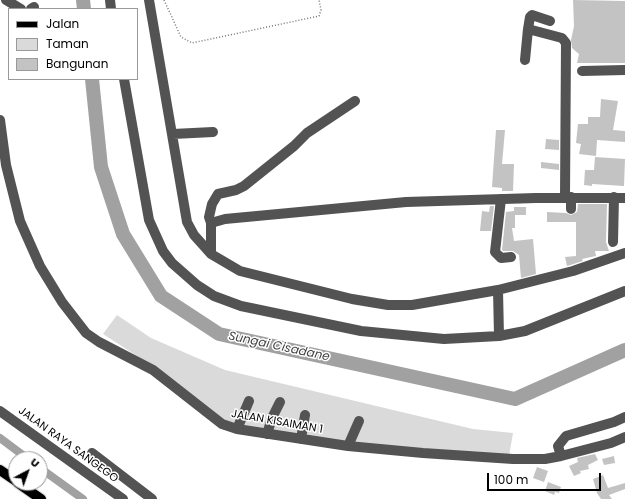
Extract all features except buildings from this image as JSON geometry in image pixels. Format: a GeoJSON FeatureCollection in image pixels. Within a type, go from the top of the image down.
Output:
{"type":"FeatureCollection","features":[{"type":"Feature","properties":{"kind":"main road"},"geometry":{"type":"LineString","coordinates":[[30,491],[41,499]]}},
{"type":"Feature","properties":{"kind":"street"},"geometry":{"type":"LineString","coordinates":[[6,0],[19,8]]}},
{"type":"Feature","properties":{"kind":"street"},"geometry":{"type":"LineString","coordinates":[[149,0],[187,222],[194,235],[211,254],[240,271],[352,299],[388,304],[412,305],[498,290],[573,271],[625,253]]}},
{"type":"Feature","properties":{"kind":"street"},"geometry":{"type":"LineString","coordinates":[[525,60],[530,17],[532,15],[550,21]]}},
{"type":"Feature","properties":{"kind":"street"},"geometry":{"type":"LineString","coordinates":[[528,29],[562,38],[566,43],[568,197],[571,210]]}},
{"type":"Feature","properties":{"kind":"street"},"geometry":{"type":"LineString","coordinates":[[582,72],[625,70]]}},
{"type":"Feature","properties":{"kind":"street"},"geometry":{"type":"LineString","coordinates":[[124,80],[149,220],[163,251],[172,263],[197,285],[214,296],[241,306],[361,331],[444,339],[499,336],[525,331],[625,291]]}},
{"type":"Feature","properties":{"kind":"street"},"geometry":{"type":"LineString","coordinates":[[211,254],[211,223],[209,217],[218,194],[236,190],[244,186],[294,146],[306,133],[355,101]]}},
{"type":"Feature","properties":{"kind":"street","name":"JALAN KISAIMAN 1"},"geometry":{"type":"LineString","coordinates":[[0,120],[6,165],[20,220],[40,266],[62,302],[86,333],[99,342],[153,370],[222,424],[267,434],[348,446],[423,454],[513,459],[546,459],[611,443],[625,437]]}},
{"type":"Feature","properties":{"kind":"street"},"geometry":{"type":"LineString","coordinates":[[173,134],[213,132]]}},
{"type":"Feature","properties":{"kind":"street"},"geometry":{"type":"LineString","coordinates":[[211,223],[225,219],[329,208],[406,202],[568,197],[625,198]]}},
{"type":"Feature","properties":{"kind":"street"},"geometry":{"type":"LineString","coordinates":[[613,242],[614,197]]}},
{"type":"Feature","properties":{"kind":"street"},"geometry":{"type":"LineString","coordinates":[[501,199],[494,252],[500,258],[511,257]]}},
{"type":"Feature","properties":{"kind":"street"},"geometry":{"type":"LineString","coordinates":[[498,290],[499,336]]}},
{"type":"Feature","properties":{"kind":"street"},"geometry":{"type":"LineString","coordinates":[[237,428],[249,401]]}},
{"type":"Feature","properties":{"kind":"street"},"geometry":{"type":"LineString","coordinates":[[267,434],[272,418],[280,402]]}},
{"type":"Feature","properties":{"kind":"street","name":"JALAN RAYA SANGEGO"},"geometry":{"type":"LineString","coordinates":[[0,411],[123,499]]}},
{"type":"Feature","properties":{"kind":"street"},"geometry":{"type":"LineString","coordinates":[[301,439],[305,415]]}},
{"type":"Feature","properties":{"kind":"street"},"geometry":{"type":"LineString","coordinates":[[561,456],[558,446],[566,436],[614,422],[625,416]]}},
{"type":"Feature","properties":{"kind":"street"},"geometry":{"type":"LineString","coordinates":[[348,446],[359,421]]}},
{"type":"Feature","properties":{"kind":"street"},"geometry":{"type":"LineString","coordinates":[[92,453],[152,499]]}},
{"type":"Feature","properties":{"kind":"path"},"geometry":{"type":"LineString","coordinates":[[164,0],[181,37],[192,43],[319,16],[321,10],[319,0]]}},
{"type":"Feature","properties":{"kind":"green space"},"geometry":{"type":"Polygon","coordinates":[[[117,315],[151,338],[225,370],[473,429],[513,433],[508,462],[229,431],[154,367],[103,334],[117,315]]]}},
{"type":"Feature","properties":{"kind":"waterway","name":"Sungai Cisadane"},"geometry":{"type":"LineString","coordinates":[[83,0],[84,8]]}},
{"type":"Feature","properties":{"kind":"waterway","name":"Sungai Cisadane"},"geometry":{"type":"LineString","coordinates":[[92,80],[101,167],[123,234],[161,296],[219,334],[515,399],[625,350]]}},
{"type":"Feature","properties":{"kind":"waterway"},"geometry":{"type":"LineString","coordinates":[[0,438],[17,451]]}},
{"type":"Feature","properties":{"kind":"waterway"},"geometry":{"type":"LineString","coordinates":[[48,474],[83,499]]}}]}
